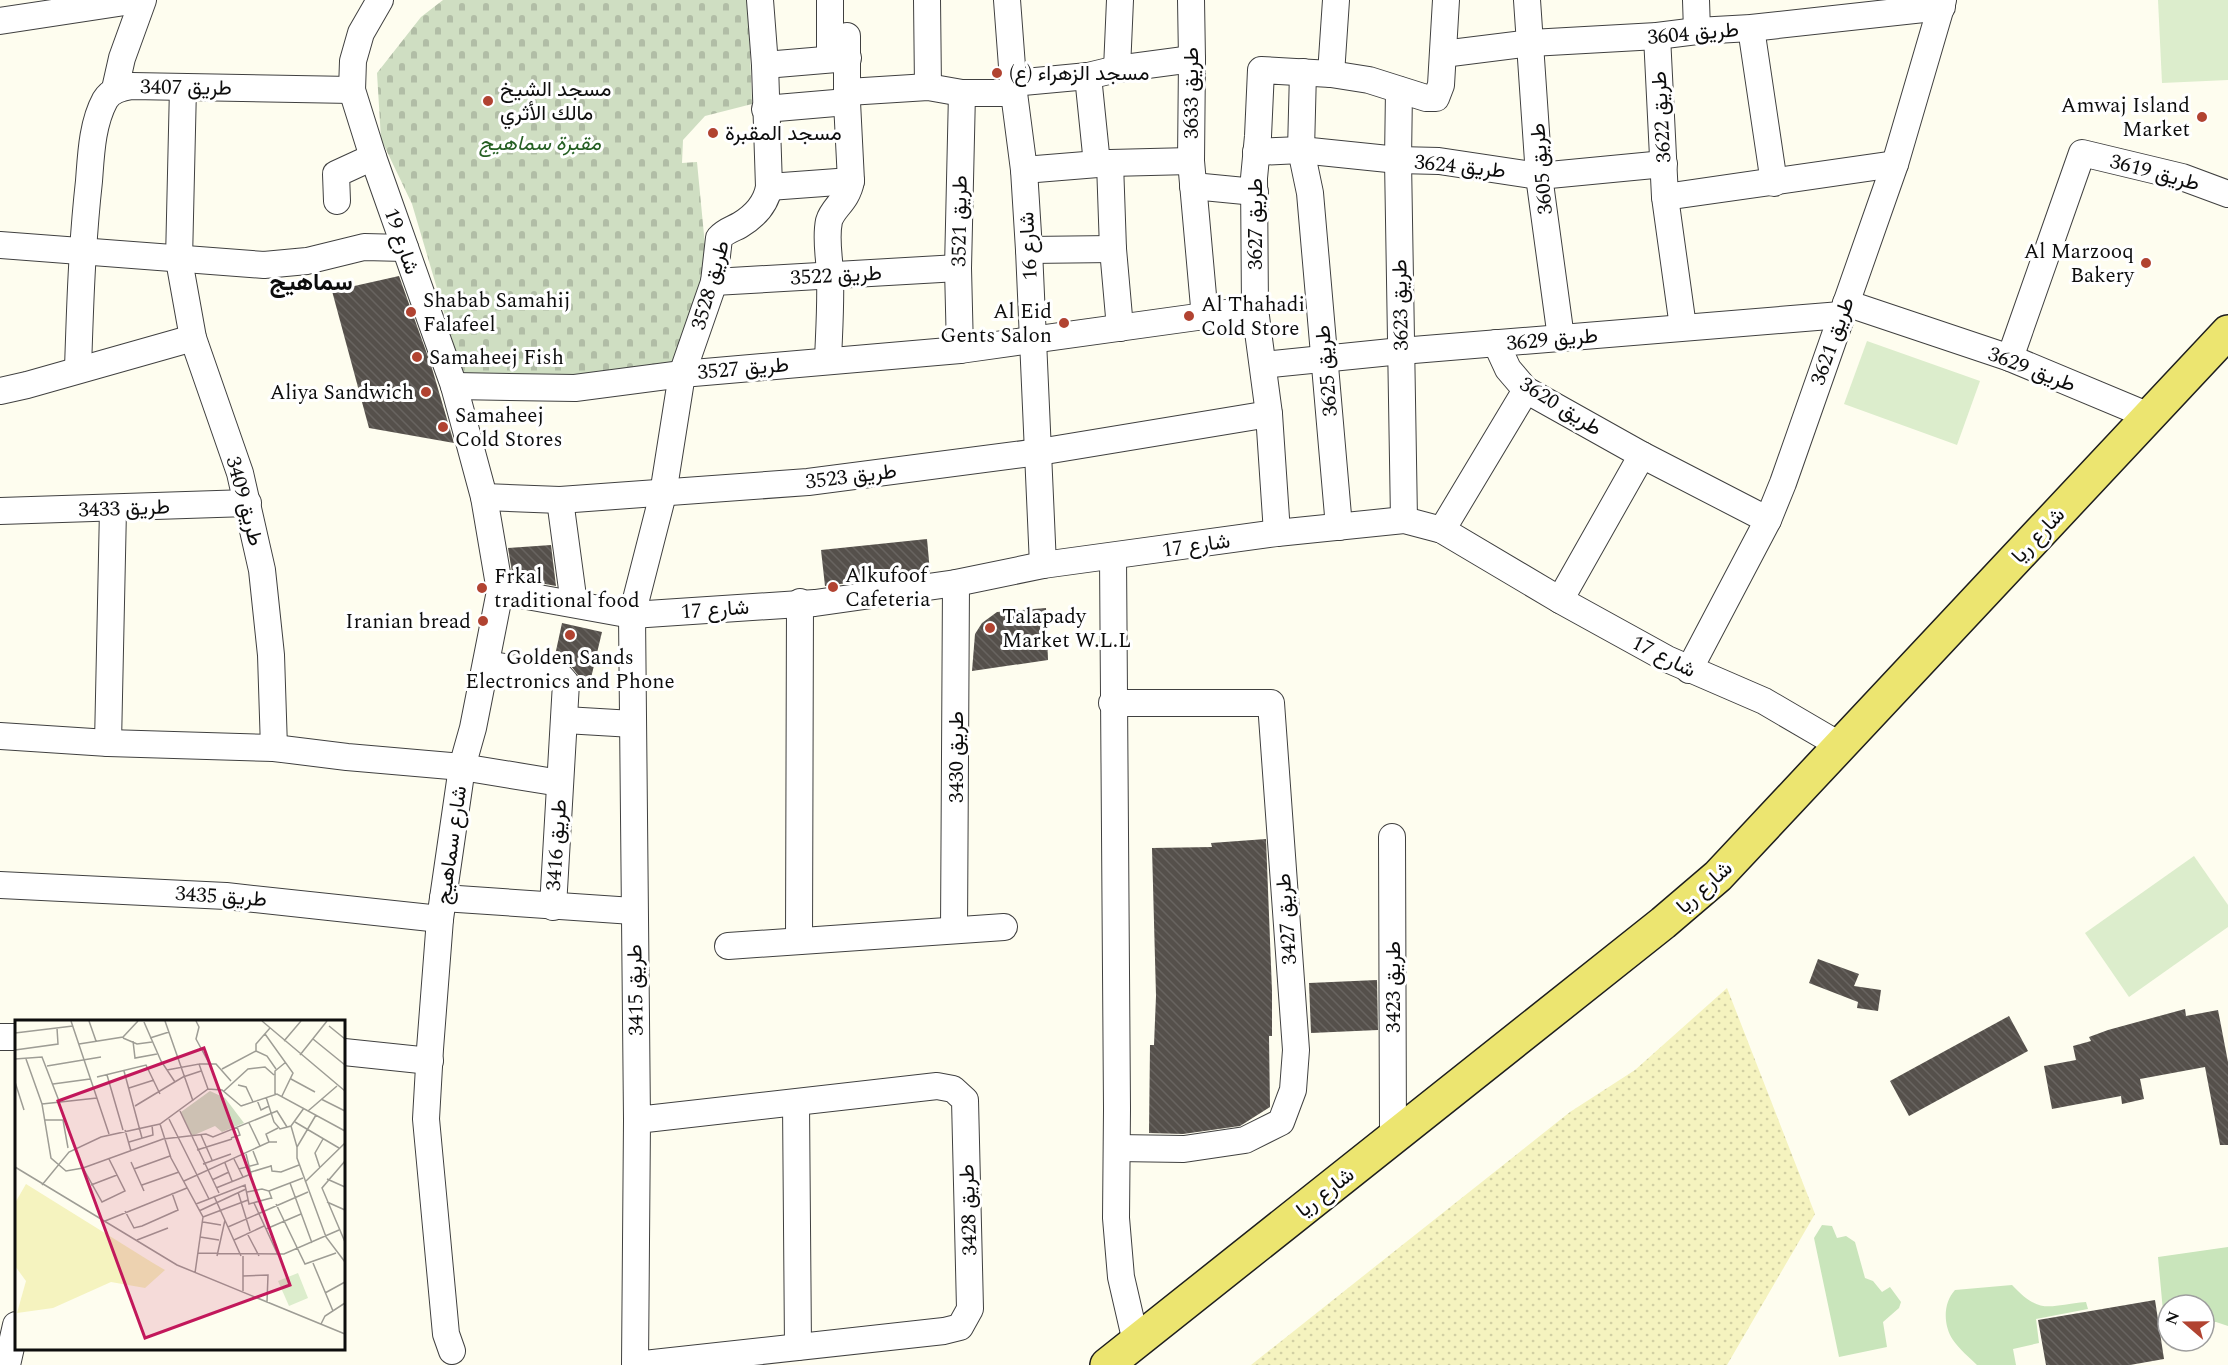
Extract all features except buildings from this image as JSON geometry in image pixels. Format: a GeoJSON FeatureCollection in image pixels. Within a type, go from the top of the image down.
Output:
{"type":"FeatureCollection","features":[{"type":"Feature","properties":{"kind":"main road","name":"شارع ريا"},"geometry":{"type":"LineString","coordinates":[[1107,1365],[1698,894],[1746,849],[2228,332]]}},
{"type":"Feature","properties":{"kind":"street"},"geometry":{"type":"LineString","coordinates":[[0,21],[138,0]]}},
{"type":"Feature","properties":{"kind":"street"},"geometry":{"type":"LineString","coordinates":[[115,89],[122,58],[143,0]]}},
{"type":"Feature","properties":{"kind":"street","name":"شارع 19"},"geometry":{"type":"LineString","coordinates":[[380,0],[358,42],[353,61],[352,90],[373,158],[454,386],[484,497],[500,591]]}},
{"type":"Feature","properties":{"kind":"street"},"geometry":{"type":"LineString","coordinates":[[760,0],[765,65],[769,187],[851,182]]}},
{"type":"Feature","properties":{"kind":"street"},"geometry":{"type":"LineString","coordinates":[[828,360],[829,222],[849,194],[851,182],[848,97],[830,0]]}},
{"type":"Feature","properties":{"kind":"street"},"geometry":{"type":"LineString","coordinates":[[927,0],[928,87]]}},
{"type":"Feature","properties":{"kind":"street","name":"شارع 16"},"geometry":{"type":"LineString","coordinates":[[1007,0],[1013,88],[1024,170],[1043,565]]}},
{"type":"Feature","properties":{"kind":"street"},"geometry":{"type":"LineString","coordinates":[[1117,69],[1120,0]]}},
{"type":"Feature","properties":{"kind":"street","name":"طريق 3633"},"geometry":{"type":"LineString","coordinates":[[1191,0],[1192,174],[1205,318]]}},
{"type":"Feature","properties":{"kind":"street"},"geometry":{"type":"LineString","coordinates":[[1331,74],[1336,0]]}},
{"type":"Feature","properties":{"kind":"street"},"geometry":{"type":"LineString","coordinates":[[1303,72],[1369,80],[1426,98],[1436,98],[1441,85],[1446,0]]}},
{"type":"Feature","properties":{"kind":"street","name":"طريق 3605"},"geometry":{"type":"LineString","coordinates":[[1527,0],[1539,176],[1561,338]]}},
{"type":"Feature","properties":{"kind":"street"},"geometry":{"type":"LineString","coordinates":[[1695,0],[1697,31]]}},
{"type":"Feature","properties":{"kind":"street","name":"طريق 3604"},"geometry":{"type":"LineString","coordinates":[[1443,54],[1531,43],[1751,28],[1943,3]]}},
{"type":"Feature","properties":{"kind":"street","name":"طريق 3621"},"geometry":{"type":"LineString","coordinates":[[1689,670],[1768,520],[1783,483],[1895,164],[1943,3]]}},
{"type":"Feature","properties":{"kind":"street"},"geometry":{"type":"LineString","coordinates":[[1751,28],[1774,183]]}},
{"type":"Feature","properties":{"kind":"street","name":"طريق 3622"},"geometry":{"type":"LineString","coordinates":[[1657,36],[1665,197],[1683,327]]}},
{"type":"Feature","properties":{"kind":"street"},"geometry":{"type":"LineString","coordinates":[[765,65],[841,51]]}},
{"type":"Feature","properties":{"kind":"street"},"geometry":{"type":"LineString","coordinates":[[765,109],[928,87],[962,93],[1013,88],[1117,69],[1192,59]]}},
{"type":"Feature","properties":{"kind":"street","name":"طريق 3627"},"geometry":{"type":"LineString","coordinates":[[1277,533],[1269,414],[1255,309],[1253,236],[1256,152],[1261,70],[1303,72]]}},
{"type":"Feature","properties":{"kind":"street","name":"طريق 3625"},"geometry":{"type":"LineString","coordinates":[[1303,72],[1301,150],[1310,193],[1339,527]]}},
{"type":"Feature","properties":{"kind":"street"},"geometry":{"type":"LineString","coordinates":[[1088,76],[1103,163],[1120,328]]}},
{"type":"Feature","properties":{"kind":"street","name":"طريق 3407"},"geometry":{"type":"LineString","coordinates":[[78,369],[81,250],[92,147],[105,99],[115,89],[132,86],[352,90]]}},
{"type":"Feature","properties":{"kind":"street","name":"طريق 3409"},"geometry":{"type":"LineString","coordinates":[[183,87],[179,260],[193,338],[240,472],[262,570],[267,612],[274,748]]}},
{"type":"Feature","properties":{"kind":"street","name":"طريق 3623"},"geometry":{"type":"LineString","coordinates":[[1399,90],[1398,160],[1404,520]]}},
{"type":"Feature","properties":{"kind":"street","name":"طريق 3521"},"geometry":{"type":"LineString","coordinates":[[960,350],[957,268],[962,93]]}},
{"type":"Feature","properties":{"kind":"street","name":"طريق 3624"},"geometry":{"type":"LineString","coordinates":[[1256,152],[1301,150],[1398,160],[1439,161],[1539,176],[1664,164]]}},
{"type":"Feature","properties":{"kind":"street","name":"طريق 3619"},"geometry":{"type":"LineString","coordinates":[[2010,358],[2082,153],[2182,177],[2228,194]]}},
{"type":"Feature","properties":{"kind":"street"},"geometry":{"type":"LineString","coordinates":[[337,201],[336,174],[373,158]]}},
{"type":"Feature","properties":{"kind":"street"},"geometry":{"type":"LineString","coordinates":[[1024,170],[1103,163],[1192,174],[1255,192]]}},
{"type":"Feature","properties":{"kind":"street"},"geometry":{"type":"LineString","coordinates":[[1665,197],[1895,164]]}},
{"type":"Feature","properties":{"kind":"street","name":"طريق 3528"},"geometry":{"type":"LineString","coordinates":[[663,494],[682,374],[714,282],[719,238],[742,224],[762,207],[769,187]]}},
{"type":"Feature","properties":{"kind":"street"},"geometry":{"type":"LineString","coordinates":[[0,245],[264,265],[287,264],[364,247],[405,248]]}},
{"type":"Feature","properties":{"kind":"street"},"geometry":{"type":"LineString","coordinates":[[1029,250],[1113,249]]}},
{"type":"Feature","properties":{"kind":"street","name":"طريق 3522"},"geometry":{"type":"LineString","coordinates":[[714,282],[957,268]]}},
{"type":"Feature","properties":{"kind":"street"},"geometry":{"type":"LineString","coordinates":[[1033,339],[1205,318],[1255,309]]}},
{"type":"Feature","properties":{"kind":"street","name":"طريق 3629"},"geometry":{"type":"LineString","coordinates":[[1263,365],[1683,327],[1843,309],[2010,358],[2149,416]]}},
{"type":"Feature","properties":{"kind":"street"},"geometry":{"type":"LineString","coordinates":[[0,391],[193,338]]}},
{"type":"Feature","properties":{"kind":"street","name":"طريق 3527"},"geometry":{"type":"LineString","coordinates":[[454,386],[574,388],[682,374],[960,350],[1033,339]]}},
{"type":"Feature","properties":{"kind":"street","name":"طريق 3620"},"geometry":{"type":"LineString","coordinates":[[1496,343],[1508,369],[1526,390],[1768,520]]}},
{"type":"Feature","properties":{"kind":"street"},"geometry":{"type":"LineString","coordinates":[[1442,530],[1526,390]]}},
{"type":"Feature","properties":{"kind":"street"},"geometry":{"type":"LineString","coordinates":[[1039,452],[1269,414]]}},
{"type":"Feature","properties":{"kind":"street","name":"طريق 3523"},"geometry":{"type":"LineString","coordinates":[[484,497],[560,500],[663,494],[808,482],[1039,452]]}},
{"type":"Feature","properties":{"kind":"street"},"geometry":{"type":"LineString","coordinates":[[1560,600],[1642,454]]}},
{"type":"Feature","properties":{"kind":"street","name":"طريق 3415"},"geometry":{"type":"LineString","coordinates":[[635,1365],[637,1120],[633,911],[632,615],[663,494]]}},
{"type":"Feature","properties":{"kind":"street"},"geometry":{"type":"LineString","coordinates":[[560,500],[574,604]]}},
{"type":"Feature","properties":{"kind":"street","name":"طريق 3433"},"geometry":{"type":"LineString","coordinates":[[0,511],[248,503]]}},
{"type":"Feature","properties":{"kind":"street"},"geometry":{"type":"LineString","coordinates":[[108,743],[113,508]]}},
{"type":"Feature","properties":{"kind":"street","name":"شارع 17"},"geometry":{"type":"LineString","coordinates":[[500,591],[632,615],[800,602],[815,603],[957,583],[1043,565],[1277,533],[1404,520],[1442,530],[1560,600],[1689,670],[1764,701],[1841,746]]}},
{"type":"Feature","properties":{"kind":"street"},"geometry":{"type":"LineString","coordinates":[[1113,557],[1116,1218],[1121,1277],[1136,1342]]}},
{"type":"Feature","properties":{"kind":"street","name":"طريق 3430"},"geometry":{"type":"LineString","coordinates":[[954,930],[957,583]]}},
{"type":"Feature","properties":{"kind":"street","name":"شارع سماهيج"},"geometry":{"type":"LineString","coordinates":[[453,1358],[447,1340],[426,1119],[442,908],[462,767],[500,591]]}},
{"type":"Feature","properties":{"kind":"street"},"geometry":{"type":"LineString","coordinates":[[799,941],[800,602]]}},
{"type":"Feature","properties":{"kind":"street","name":"طريق 3416"},"geometry":{"type":"LineString","coordinates":[[486,664],[560,676],[566,684],[553,907]]}},
{"type":"Feature","properties":{"kind":"street","name":"طريق 3427"},"geometry":{"type":"LineString","coordinates":[[1112,703],[1271,703],[1296,1050],[1293,1090],[1281,1122],[1245,1140],[1184,1149],[1117,1148]]}},
{"type":"Feature","properties":{"kind":"street"},"geometry":{"type":"LineString","coordinates":[[565,720],[633,724]]}},
{"type":"Feature","properties":{"kind":"street"},"geometry":{"type":"LineString","coordinates":[[0,736],[108,743],[274,748],[462,767]]}},
{"type":"Feature","properties":{"kind":"street","name":"طريق 3416"},"geometry":{"type":"LineString","coordinates":[[462,767],[560,783]]}},
{"type":"Feature","properties":{"kind":"street","name":"طريق 3423"},"geometry":{"type":"LineString","coordinates":[[1392,837],[1393,1137]]}},
{"type":"Feature","properties":{"kind":"street","name":"طريق 3435"},"geometry":{"type":"LineString","coordinates":[[0,885],[442,908]]}},
{"type":"Feature","properties":{"kind":"street","name":"طريق 3416"},"geometry":{"type":"LineString","coordinates":[[442,908],[553,907],[633,911]]}},
{"type":"Feature","properties":{"kind":"street"},"geometry":{"type":"LineString","coordinates":[[728,945],[1005,927]]}},
{"type":"Feature","properties":{"kind":"street"},"geometry":{"type":"LineString","coordinates":[[345,1043],[430,1055]]}},
{"type":"Feature","properties":{"kind":"street"},"geometry":{"type":"LineString","coordinates":[[345,1052],[430,1055]]}},
{"type":"Feature","properties":{"kind":"street","name":"طريق 3428"},"geometry":{"type":"LineString","coordinates":[[635,1365],[944,1331],[960,1327],[970,1309],[964,1100],[953,1089],[937,1086],[637,1120]]}},
{"type":"Feature","properties":{"kind":"street"},"geometry":{"type":"LineString","coordinates":[[796,1103],[798,1347]]}},
{"type":"Feature","properties":{"kind":"street"},"geometry":{"type":"LineString","coordinates":[[4,1364],[15,1328]]}},
{"type":"Feature","properties":{"kind":"green space","name":"مقبرة سماهيج"},"geometry":{"type":"Polygon","coordinates":[[[443,0],[748,0],[752,104],[705,116],[683,140],[682,163],[697,162],[707,266],[693,359],[618,377],[465,383],[412,204],[381,139],[377,73],[421,17],[443,0]]]}},
{"type":"Feature","properties":{"kind":"green space"},"geometry":{"type":"Polygon","coordinates":[[[2158,0],[2228,0],[2228,80],[2162,83],[2158,0]]]}},
{"type":"Feature","properties":{"kind":"green space"},"geometry":{"type":"Polygon","coordinates":[[[1867,341],[1980,381],[1957,445],[1844,404],[1867,341]]]}},
{"type":"Feature","properties":{"kind":"green space"},"geometry":{"type":"Polygon","coordinates":[[[2194,856],[2228,905],[2228,927],[2129,997],[2085,933],[2194,856]]]}},
{"type":"Feature","properties":{"kind":"green space"},"geometry":{"type":"Polygon","coordinates":[[[1822,1225],[1832,1226],[1837,1238],[1846,1236],[1855,1242],[1865,1278],[1873,1281],[1882,1292],[1890,1287],[1901,1302],[1899,1308],[1883,1322],[1887,1347],[1839,1357],[1814,1238],[1822,1225]]]}},
{"type":"Feature","properties":{"kind":"green space"},"geometry":{"type":"Polygon","coordinates":[[[2228,1247],[2228,1326],[2216,1322],[2216,1293],[2161,1293],[2158,1257],[2228,1247]]]}},
{"type":"Feature","properties":{"kind":"green space"},"geometry":{"type":"Polygon","coordinates":[[[2012,1285],[2022,1295],[2038,1305],[2054,1306],[2086,1302],[2088,1309],[2036,1319],[2039,1343],[2013,1349],[2016,1365],[1977,1365],[1958,1347],[1947,1328],[1948,1301],[1955,1290],[2012,1285]]]}},
{"type":"Feature","properties":{"kind":"sand"},"geometry":{"type":"Polygon","coordinates":[[[1727,988],[1815,1214],[1727,1365],[1251,1365],[1570,1112],[1635,1070],[1727,988]]]}},
{"type":"Feature","properties":{"kind":"place","name":"مسجد الزهراء (ع)"},"geometry":{"type":"Point","coordinates":[997,73]}},
{"type":"Feature","properties":{"kind":"place","name":"مسجد الشيخ مالك الأثري"},"geometry":{"type":"Point","coordinates":[488,101]}},
{"type":"Feature","properties":{"kind":"place","name":"Amwaj Island Market"},"geometry":{"type":"Point","coordinates":[2202,117]}},
{"type":"Feature","properties":{"kind":"place","name":"مسجد المقبرة"},"geometry":{"type":"Point","coordinates":[713,133]}},
{"type":"Feature","properties":{"kind":"place","name":"Al Marzooq Bakery"},"geometry":{"type":"Point","coordinates":[2146,263]}},
{"type":"Feature","properties":{"kind":"place","name":"Shabab Samahij Falafeel"},"geometry":{"type":"Point","coordinates":[411,312]}},
{"type":"Feature","properties":{"kind":"place","name":"Al Thahadi Cold Store"},"geometry":{"type":"Point","coordinates":[1189,316]}},
{"type":"Feature","properties":{"kind":"place","name":"Al Eid Gents Salon"},"geometry":{"type":"Point","coordinates":[1064,323]}},
{"type":"Feature","properties":{"kind":"place","name":"Samaheej Fish"},"geometry":{"type":"Point","coordinates":[417,357]}},
{"type":"Feature","properties":{"kind":"place","name":"Aliya Sandwich"},"geometry":{"type":"Point","coordinates":[426,392]}},
{"type":"Feature","properties":{"kind":"place","name":"Samaheej Cold Stores"},"geometry":{"type":"Point","coordinates":[443,427]}},
{"type":"Feature","properties":{"kind":"place","name":"Alkufoof Cafeteria"},"geometry":{"type":"Point","coordinates":[833,587]}},
{"type":"Feature","properties":{"kind":"place","name":"Frkal traditional food"},"geometry":{"type":"Point","coordinates":[482,588]}},
{"type":"Feature","properties":{"kind":"place","name":"Iranian bread"},"geometry":{"type":"Point","coordinates":[483,621]}},
{"type":"Feature","properties":{"kind":"place","name":"Talapady Market W.L.L"},"geometry":{"type":"Point","coordinates":[990,628]}},
{"type":"Feature","properties":{"kind":"place","name":"Golden Sands Electronics and Phone"},"geometry":{"type":"Point","coordinates":[570,635]}},
{"type":"Feature","properties":{"kind":"district","name":"سماهيج"},"geometry":{"type":"Point","coordinates":[311,282]}}]}
